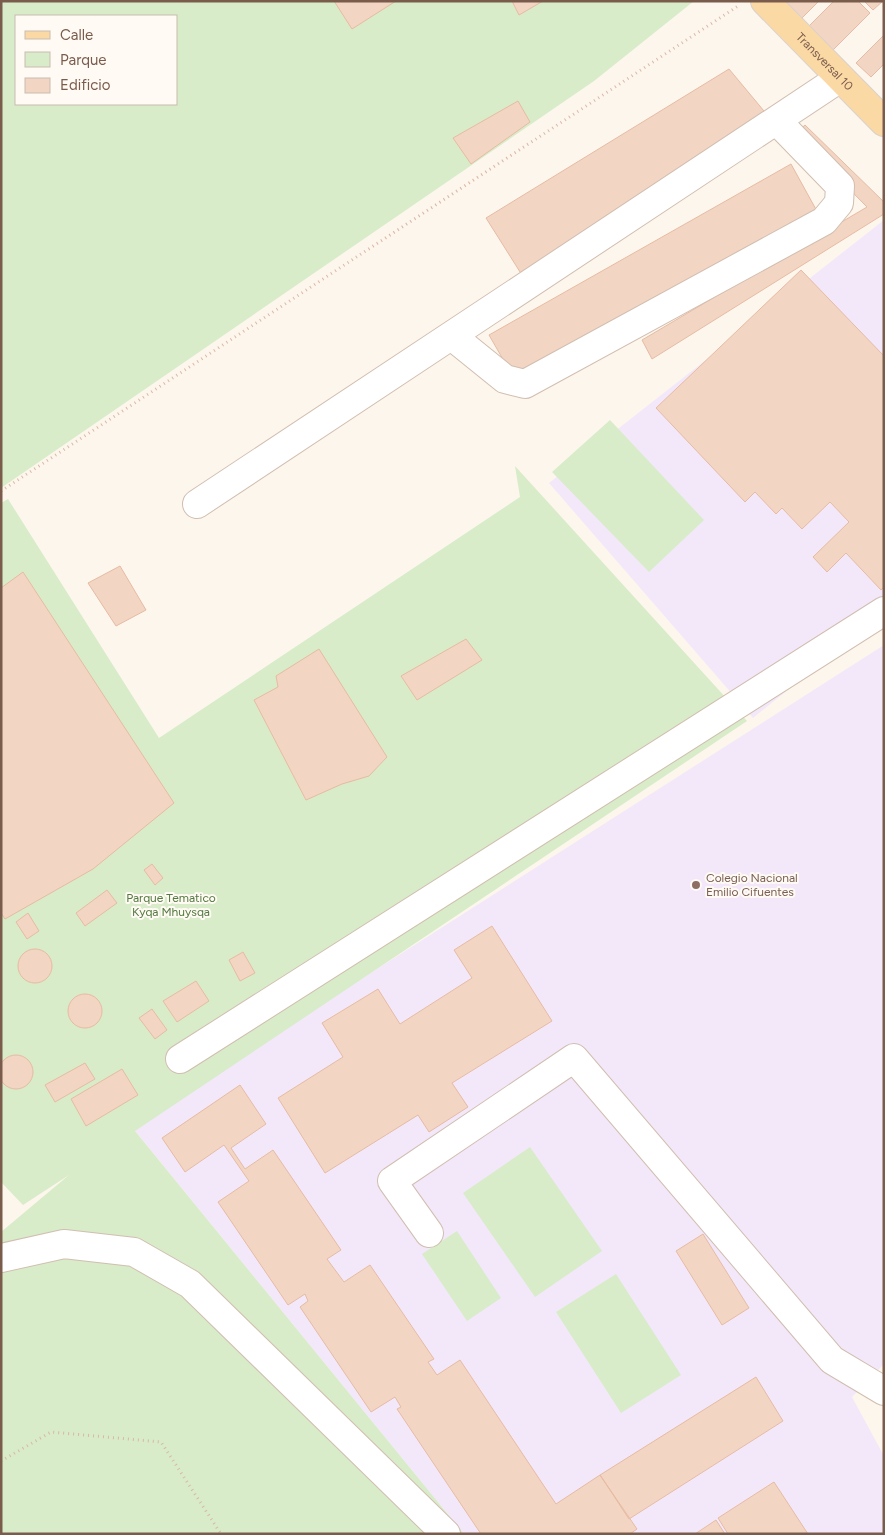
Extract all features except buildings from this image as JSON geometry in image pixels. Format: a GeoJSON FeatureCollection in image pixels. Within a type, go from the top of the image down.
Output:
{"type":"FeatureCollection","features":[{"type":"Feature","properties":{"kind":"main road","name":"Transversal 10"},"geometry":{"type":"LineString","coordinates":[[765,1],[884,122]]}},
{"type":"Feature","properties":{"kind":"lane"},"geometry":{"type":"LineString","coordinates":[[197,504],[453,337],[840,78]]}},
{"type":"Feature","properties":{"kind":"lane"},"geometry":{"type":"LineString","coordinates":[[453,337],[505,379],[525,384],[824,221],[839,203],[840,186],[777,121]]}},
{"type":"Feature","properties":{"kind":"lane"},"geometry":{"type":"LineString","coordinates":[[180,1059],[884,610]]}},
{"type":"Feature","properties":{"kind":"lane"},"geometry":{"type":"LineString","coordinates":[[429,1233],[392,1181],[574,1058],[832,1360],[884,1391]]}},
{"type":"Feature","properties":{"kind":"lane"},"geometry":{"type":"LineString","coordinates":[[1,1258],[64,1244],[134,1252],[190,1284],[446,1534]]}},
{"type":"Feature","properties":{"kind":"path"},"geometry":{"type":"LineString","coordinates":[[1,491],[713,24],[744,1]]}},
{"type":"Feature","properties":{"kind":"path"},"geometry":{"type":"LineString","coordinates":[[1,1461],[51,1432],[161,1442],[220,1534]]}},
{"type":"Feature","properties":{"kind":"shaded area"},"geometry":{"type":"Polygon","coordinates":[[[884,220],[884,612],[753,718],[549,483],[884,220]]]}},
{"type":"Feature","properties":{"kind":"shaded area","name":"Colegio Nacional Emilio Cifuentes"},"geometry":{"type":"Polygon","coordinates":[[[884,645],[884,1364],[852,1397],[884,1456],[884,1534],[464,1534],[131,1126],[884,645]]]}},
{"type":"Feature","properties":{"kind":"green space"},"geometry":{"type":"Polygon","coordinates":[[[1,1],[694,1],[594,81],[1,488],[1,1]]]}},
{"type":"Feature","properties":{"kind":"green space"},"geometry":{"type":"Polygon","coordinates":[[[610,420],[704,520],[649,572],[552,472],[610,420]]]}},
{"type":"Feature","properties":{"kind":"green space","name":"Parque Tematico Kyqa Mhuysqa"},"geometry":{"type":"Polygon","coordinates":[[[515,466],[747,721],[135,1131],[464,1534],[1,1534],[1,1232],[69,1175],[23,1205],[1,1182],[1,503],[8,499],[159,738],[520,497],[515,466]]]}},
{"type":"Feature","properties":{"kind":"green space"},"geometry":{"type":"Polygon","coordinates":[[[530,1147],[602,1251],[535,1297],[463,1193],[530,1147]]]}},
{"type":"Feature","properties":{"kind":"green space"},"geometry":{"type":"Polygon","coordinates":[[[457,1231],[501,1298],[467,1321],[422,1254],[457,1231]]]}},
{"type":"Feature","properties":{"kind":"green space"},"geometry":{"type":"Polygon","coordinates":[[[616,1274],[681,1375],[621,1413],[556,1312],[616,1274]]]}},
{"type":"Feature","properties":{"kind":"place","name":"Colegio Nacional Emilio Cifuentes"},"geometry":{"type":"Point","coordinates":[696,885]}}]}
